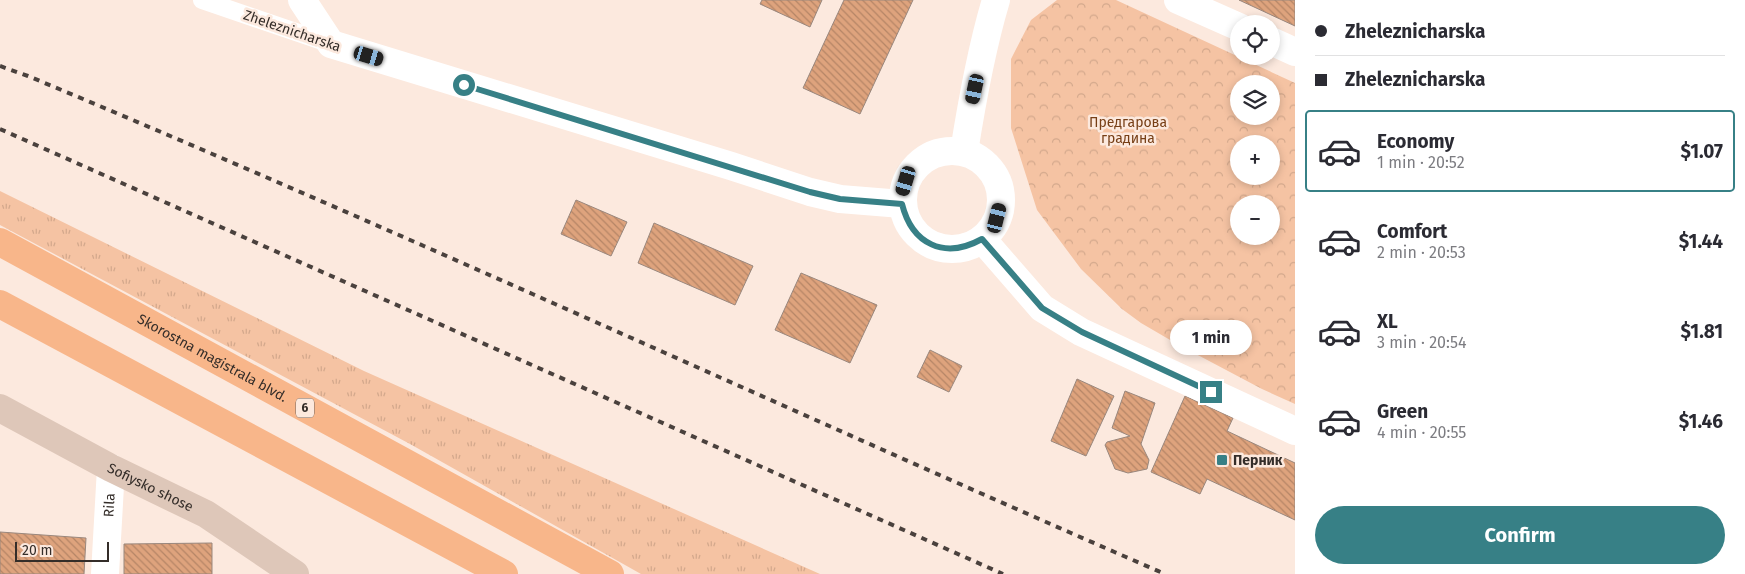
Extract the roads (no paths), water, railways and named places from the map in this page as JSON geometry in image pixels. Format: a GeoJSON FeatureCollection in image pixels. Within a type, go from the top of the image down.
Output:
{"type":"FeatureCollection","features":[{"type":"Feature","properties":{"kind":"highway","name":"Skorostna magistrala blvd."},"geometry":{"type":"LineString","coordinates":[[0,242],[610,574]]}},
{"type":"Feature","properties":{"kind":"highway"},"geometry":{"type":"LineString","coordinates":[[0,304],[504,574]]}},
{"type":"Feature","properties":{"kind":"main road","name":"Sofiysko shose"},"geometry":{"type":"LineString","coordinates":[[0,408],[111,468],[206,514],[295,574]]}},
{"type":"Feature","properties":{"kind":"street"},"geometry":{"type":"LineString","coordinates":[[302,0],[331,44]]}},
{"type":"Feature","properties":{"kind":"street"},"geometry":{"type":"LineString","coordinates":[[964,152],[987,32],[996,0]]}},
{"type":"Feature","properties":{"kind":"street"},"geometry":{"type":"LineString","coordinates":[[1178,0],[1230,23]]}},
{"type":"Feature","properties":{"kind":"street","name":"Zheleznicharska"},"geometry":{"type":"LineString","coordinates":[[331,44],[810,192],[840,199],[902,204]]}},
{"type":"Feature","properties":{"kind":"street"},"geometry":{"type":"LineString","coordinates":[[1280,46],[1295,52]]}},
{"type":"Feature","properties":{"kind":"street"},"geometry":{"type":"LineString","coordinates":[[941,152],[964,152],[987,166],[995,177],[1000,190],[1001,204],[997,218],[991,230],[982,239],[970,246],[957,249],[932,245],[920,238],[911,228],[905,216],[902,204],[906,181],[920,162],[929,156],[941,152]]}},
{"type":"Feature","properties":{"kind":"street"},"geometry":{"type":"LineString","coordinates":[[982,239],[1042,308],[1058,318],[1082,332],[1295,431]]}},
{"type":"Feature","properties":{"kind":"street","name":"Rila"},"geometry":{"type":"LineString","coordinates":[[105,574],[111,468]]}},
{"type":"Feature","properties":{"kind":"lane","name":"Zheleznicharska"},"geometry":{"type":"LineString","coordinates":[[202,0],[331,44]]}},
{"type":"Feature","properties":{"kind":"railway"},"geometry":{"type":"LineString","coordinates":[[0,66],[171,136],[1165,574]]}},
{"type":"Feature","properties":{"kind":"railway"},"geometry":{"type":"LineString","coordinates":[[0,129],[1003,574]]}},
{"type":"Feature","properties":{"kind":"place","name":"Перник"},"geometry":{"type":"Point","coordinates":[1222,460]}},
{"type":"Feature","properties":{"kind":"park label","name":"Предгарова градина"},"geometry":{"type":"Point","coordinates":[1128,130]}}]}
